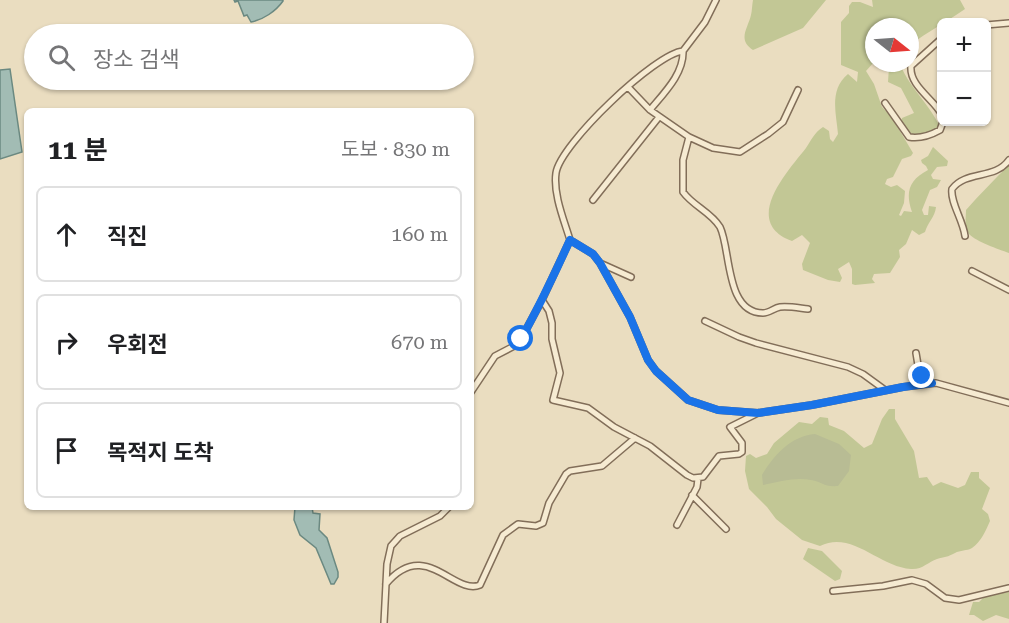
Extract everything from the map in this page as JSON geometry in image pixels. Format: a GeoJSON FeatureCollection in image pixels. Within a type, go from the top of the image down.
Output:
{"type":"FeatureCollection","features":[{"type":"Feature","properties":{"kind":"street"},"geometry":{"type":"LineString","coordinates":[[716,0],[705,22],[683,51],[674,53],[628,87],[581,131],[556,173],[557,188],[570,240],[593,254],[600,263],[630,317],[648,360],[680,395],[718,410],[758,413],[932,383],[1009,403]]}},
{"type":"Feature","properties":{"kind":"street"},"geometry":{"type":"LineString","coordinates":[[991,25],[1009,23]]}},
{"type":"Feature","properties":{"kind":"street"},"geometry":{"type":"LineString","coordinates":[[937,43],[911,66],[914,81],[937,107]]}},
{"type":"Feature","properties":{"kind":"street"},"geometry":{"type":"LineString","coordinates":[[650,110],[674,79],[684,57],[683,51]]}},
{"type":"Feature","properties":{"kind":"street"},"geometry":{"type":"LineString","coordinates":[[628,87],[650,110],[689,137],[714,148],[740,152],[783,122],[798,90]]}},
{"type":"Feature","properties":{"kind":"street"},"geometry":{"type":"LineString","coordinates":[[885,103],[909,137],[916,138],[936,132],[942,126]]}},
{"type":"Feature","properties":{"kind":"street"},"geometry":{"type":"LineString","coordinates":[[593,200],[659,117]]}},
{"type":"Feature","properties":{"kind":"street"},"geometry":{"type":"LineString","coordinates":[[689,137],[683,160],[683,192],[705,210],[719,226],[728,270],[744,305],[751,310],[763,313],[782,307],[808,309]]}},
{"type":"Feature","properties":{"kind":"street"},"geometry":{"type":"LineString","coordinates":[[965,236],[957,207],[952,201],[951,189],[968,177],[1001,169],[1009,160]]}},
{"type":"Feature","properties":{"kind":"street"},"geometry":{"type":"LineString","coordinates":[[474,388],[495,356],[516,345],[521,339],[543,300],[561,255],[570,240]]}},
{"type":"Feature","properties":{"kind":"street"},"geometry":{"type":"LineString","coordinates":[[600,263],[631,277]]}},
{"type":"Feature","properties":{"kind":"street"},"geometry":{"type":"LineString","coordinates":[[972,271],[1009,290]]}},
{"type":"Feature","properties":{"kind":"street"},"geometry":{"type":"LineString","coordinates":[[543,300],[549,310],[552,339],[560,373],[553,400],[584,406],[614,427],[650,446],[687,475],[699,479]]}},
{"type":"Feature","properties":{"kind":"street"},"geometry":{"type":"LineString","coordinates":[[705,321],[739,337],[848,368],[863,374],[885,390]]}},
{"type":"Feature","properties":{"kind":"street"},"geometry":{"type":"LineString","coordinates":[[916,353],[919,371],[932,383]]}},
{"type":"Feature","properties":{"kind":"street"},"geometry":{"type":"LineString","coordinates":[[677,525],[699,479],[719,456],[742,452],[742,443],[730,427],[758,413]]}},
{"type":"Feature","properties":{"kind":"street"},"geometry":{"type":"LineString","coordinates":[[386,584],[403,568],[413,566],[444,573],[469,585],[480,585],[503,535],[518,524],[536,526],[543,523],[549,503],[566,474],[570,471],[602,466],[635,438]]}},
{"type":"Feature","properties":{"kind":"street"},"geometry":{"type":"LineString","coordinates":[[692,495],[726,529]]}},
{"type":"Feature","properties":{"kind":"street"},"geometry":{"type":"LineString","coordinates":[[384,623],[388,554],[395,541],[400,536],[440,516],[446,510]]}},
{"type":"Feature","properties":{"kind":"street"},"geometry":{"type":"LineString","coordinates":[[833,591],[883,586],[912,580],[926,584],[945,598],[959,600],[1009,588]]}},
{"type":"Feature","properties":{"kind":"green space"},"geometry":{"type":"Polygon","coordinates":[[[753,0],[826,0],[803,28],[753,50],[748,46],[745,38],[753,0]]]}},
{"type":"Feature","properties":{"kind":"green space"},"geometry":{"type":"Polygon","coordinates":[[[872,0],[960,0],[965,9],[951,18],[937,18],[937,27],[919,39],[919,18],[865,18],[865,72],[874,84],[882,107],[891,116],[913,153],[902,159],[893,177],[887,179],[885,184],[891,187],[897,185],[905,191],[904,203],[899,215],[901,216],[904,211],[912,212],[909,198],[910,187],[916,178],[928,170],[921,160],[928,156],[933,147],[948,161],[947,166],[937,167],[931,175],[933,179],[941,180],[937,187],[930,190],[922,210],[924,215],[928,215],[929,206],[936,207],[925,232],[919,235],[912,230],[906,244],[899,250],[900,257],[890,273],[874,274],[872,279],[875,283],[855,285],[852,284],[852,269],[849,262],[838,269],[842,278],[840,282],[803,270],[802,264],[810,243],[802,235],[792,241],[777,233],[770,222],[769,210],[780,183],[813,136],[823,127],[829,131],[833,142],[838,134],[835,102],[838,87],[848,74],[857,82],[858,72],[841,65],[841,22],[849,13],[849,6],[852,2],[860,2],[873,7],[872,0]]]}},
{"type":"Feature","properties":{"kind":"green space"},"geometry":{"type":"Polygon","coordinates":[[[889,72],[904,72],[934,116],[938,127],[928,133],[913,135],[901,123],[902,118],[914,113],[901,88],[888,82],[889,72]]]}},
{"type":"Feature","properties":{"kind":"green space"},"geometry":{"type":"Polygon","coordinates":[[[1009,165],[1009,253],[988,245],[967,232],[966,210],[1009,165]]]}},
{"type":"Feature","properties":{"kind":"green space"},"geometry":{"type":"Polygon","coordinates":[[[889,409],[895,409],[895,419],[914,451],[919,478],[927,477],[933,486],[941,482],[958,488],[965,485],[971,472],[979,472],[979,478],[990,488],[982,509],[988,514],[990,521],[978,543],[970,549],[937,559],[915,569],[899,567],[843,543],[832,542],[820,546],[802,540],[776,519],[749,489],[745,471],[746,456],[750,454],[756,458],[767,454],[774,443],[799,422],[812,424],[820,417],[828,418],[829,425],[844,431],[864,448],[872,444],[882,419],[889,409]]]}},
{"type":"Feature","properties":{"kind":"green space"},"geometry":{"type":"Polygon","coordinates":[[[815,434],[839,444],[851,455],[849,471],[838,486],[829,486],[805,479],[763,485],[762,475],[784,448],[798,438],[815,434]]]}},
{"type":"Feature","properties":{"kind":"green space"},"geometry":{"type":"Polygon","coordinates":[[[808,548],[822,551],[842,571],[840,579],[835,581],[803,559],[808,548]]]}},
{"type":"Feature","properties":{"kind":"green space"},"geometry":{"type":"Polygon","coordinates":[[[1009,592],[1009,619],[996,615],[983,621],[974,615],[969,615],[973,602],[979,602],[985,596],[1009,592]]]}},
{"type":"Feature","properties":{"kind":"water"},"geometry":{"type":"Polygon","coordinates":[[[234,0],[283,1],[269,15],[251,22],[247,15],[244,16],[238,1],[234,0]]]}},
{"type":"Feature","properties":{"kind":"water"},"geometry":{"type":"Polygon","coordinates":[[[10,69],[22,152],[0,159],[0,70],[10,69]]]}},
{"type":"Feature","properties":{"kind":"water"},"geometry":{"type":"Polygon","coordinates":[[[295,510],[312,510],[313,513],[320,514],[319,530],[327,538],[338,572],[334,584],[331,584],[316,548],[300,535],[294,520],[295,510]]]}},
{"type":"Feature","properties":{"kind":"route"},"geometry":{"type":"LineString","coordinates":[[521,339],[543,300],[561,255],[570,240],[593,254],[600,263],[630,317],[648,360],[656,371],[688,400],[718,410],[758,413],[932,383],[922,376]]}}]}
